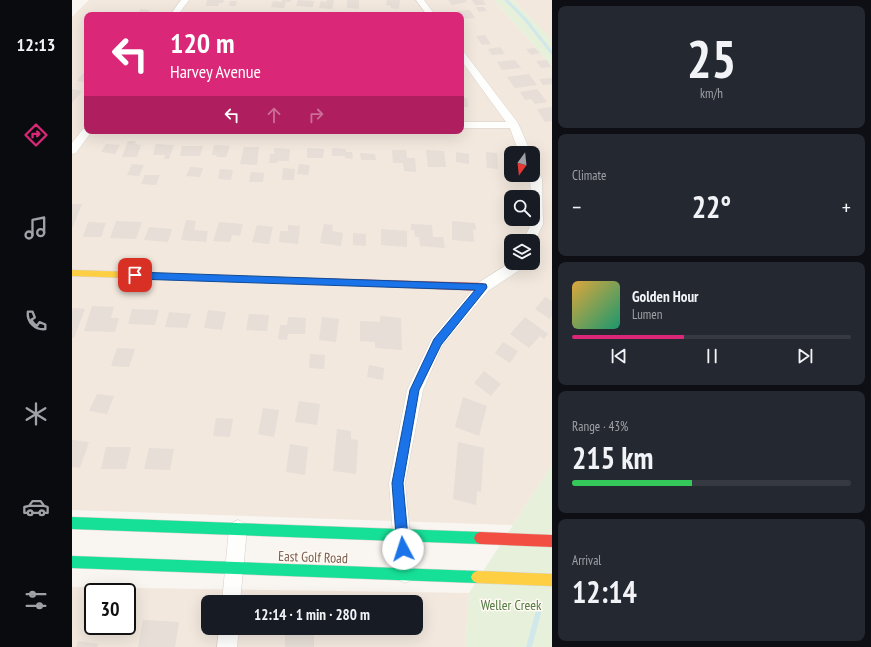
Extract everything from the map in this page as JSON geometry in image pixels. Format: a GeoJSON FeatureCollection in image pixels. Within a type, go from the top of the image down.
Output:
{"type":"FeatureCollection","features":[{"type":"Feature","properties":{"kind":"main road"},"geometry":{"type":"LineString","coordinates":[[72,273],[483,287]]}},
{"type":"Feature","properties":{"kind":"main road","name":"East Golf Road"},"geometry":{"type":"LineString","coordinates":[[72,523],[552,541]]}},
{"type":"Feature","properties":{"kind":"main road","name":"East Golf Road"},"geometry":{"type":"LineString","coordinates":[[72,562],[552,580]]}},
{"type":"Feature","properties":{"kind":"street"},"geometry":{"type":"LineString","coordinates":[[176,12],[185,0]]}},
{"type":"Feature","properties":{"kind":"street"},"geometry":{"type":"LineString","coordinates":[[420,0],[429,12]]}},
{"type":"Feature","properties":{"kind":"street"},"geometry":{"type":"LineString","coordinates":[[464,58],[514,126],[522,146]]}},
{"type":"Feature","properties":{"kind":"street"},"geometry":{"type":"LineString","coordinates":[[464,124],[514,126]]}},
{"type":"Feature","properties":{"kind":"street"},"geometry":{"type":"LineString","coordinates":[[72,150],[85,134]]}},
{"type":"Feature","properties":{"kind":"street"},"geometry":{"type":"LineString","coordinates":[[532,234],[537,224],[536,182]]}},
{"type":"Feature","properties":{"kind":"street"},"geometry":{"type":"LineString","coordinates":[[405,574],[398,483],[415,390],[437,342],[483,287],[508,270]]}},
{"type":"Feature","properties":{"kind":"street"},"geometry":{"type":"LineString","coordinates":[[232,595],[238,529]]}},
{"type":"Feature","properties":{"kind":"street"},"geometry":{"type":"LineString","coordinates":[[227,647],[228,635]]}},
{"type":"Feature","properties":{"kind":"shaded area"},"geometry":{"type":"Polygon","coordinates":[[[89,0],[494,0],[552,66],[552,465],[513,525],[72,510],[72,17],[89,0]]]}},
{"type":"Feature","properties":{"kind":"shaded area"},"geometry":{"type":"Polygon","coordinates":[[[513,0],[552,0],[552,40],[542,30],[513,0]]]}},
{"type":"Feature","properties":{"kind":"shaded area"},"geometry":{"type":"Polygon","coordinates":[[[72,587],[84,587],[84,635],[136,635],[136,588],[469,593],[465,647],[72,647],[72,587]]]}},
{"type":"Feature","properties":{"kind":"green space"},"geometry":{"type":"Polygon","coordinates":[[[494,0],[513,0],[552,40],[552,66],[494,0]]]}},
{"type":"Feature","properties":{"kind":"green space","name":"Weller Creek"},"geometry":{"type":"Polygon","coordinates":[[[552,465],[552,647],[465,647],[469,593],[552,465]]]}},
{"type":"Feature","properties":{"kind":"building"},"geometry":{"type":"Polygon","coordinates":[[[207,0],[224,0],[223,3],[219,3],[218,6],[206,6],[207,0]]]}},
{"type":"Feature","properties":{"kind":"building"},"geometry":{"type":"Polygon","coordinates":[[[282,0],[291,0],[291,2],[286,2],[284,8],[271,7],[273,1],[282,2],[282,0]]]}},
{"type":"Feature","properties":{"kind":"building"},"geometry":{"type":"Polygon","coordinates":[[[298,0],[314,1],[313,7],[296,6],[298,0]]]}},
{"type":"Feature","properties":{"kind":"building"},"geometry":{"type":"Polygon","coordinates":[[[327,0],[334,0],[332,9],[319,8],[321,1],[326,2],[327,0]]]}},
{"type":"Feature","properties":{"kind":"building"},"geometry":{"type":"Polygon","coordinates":[[[347,0],[359,0],[359,9],[347,8],[347,0]]]}},
{"type":"Feature","properties":{"kind":"building"},"geometry":{"type":"Polygon","coordinates":[[[387,0],[400,0],[399,9],[391,8],[391,6],[386,5],[387,0]]]}},
{"type":"Feature","properties":{"kind":"building"},"geometry":{"type":"Polygon","coordinates":[[[448,0],[466,0],[467,2],[452,5],[448,0]]]}},
{"type":"Feature","properties":{"kind":"building"},"geometry":{"type":"Polygon","coordinates":[[[472,0],[483,0],[486,5],[475,5],[472,0]]]}},
{"type":"Feature","properties":{"kind":"building"},"geometry":{"type":"Polygon","coordinates":[[[230,1],[237,1],[236,6],[229,6],[230,1]]]}},
{"type":"Feature","properties":{"kind":"building"},"geometry":{"type":"Polygon","coordinates":[[[476,7],[484,7],[487,11],[479,12],[476,7]]]}},
{"type":"Feature","properties":{"kind":"building"},"geometry":{"type":"Polygon","coordinates":[[[141,9],[150,10],[148,12],[138,12],[141,9]]]}},
{"type":"Feature","properties":{"kind":"building"},"geometry":{"type":"Polygon","coordinates":[[[470,10],[475,18],[464,19],[464,12],[457,11],[470,10]]]}},
{"type":"Feature","properties":{"kind":"building"},"geometry":{"type":"Polygon","coordinates":[[[485,35],[491,44],[482,45],[476,36],[485,35]]]}},
{"type":"Feature","properties":{"kind":"building"},"geometry":{"type":"Polygon","coordinates":[[[500,47],[505,54],[492,55],[488,49],[500,47]]]}},
{"type":"Feature","properties":{"kind":"building"},"geometry":{"type":"Polygon","coordinates":[[[535,48],[540,53],[531,55],[526,49],[535,48]]]}},
{"type":"Feature","properties":{"kind":"building"},"geometry":{"type":"Polygon","coordinates":[[[515,60],[521,68],[502,70],[497,62],[515,60]]]}},
{"type":"Feature","properties":{"kind":"building"},"geometry":{"type":"Polygon","coordinates":[[[547,60],[551,67],[541,68],[536,61],[547,60]]]}},
{"type":"Feature","properties":{"kind":"building"},"geometry":{"type":"Polygon","coordinates":[[[84,72],[84,82],[77,81],[84,72]]]}},
{"type":"Feature","properties":{"kind":"building"},"geometry":{"type":"Polygon","coordinates":[[[529,74],[537,85],[515,88],[507,77],[529,74]]]}},
{"type":"Feature","properties":{"kind":"building"},"geometry":{"type":"Polygon","coordinates":[[[552,78],[552,84],[543,85],[539,79],[552,78]]]}},
{"type":"Feature","properties":{"kind":"building"},"geometry":{"type":"Polygon","coordinates":[[[72,89],[82,91],[72,103],[72,89]]]}},
{"type":"Feature","properties":{"kind":"building"},"geometry":{"type":"Polygon","coordinates":[[[537,89],[547,102],[535,104],[531,99],[525,100],[520,92],[537,89]]]}},
{"type":"Feature","properties":{"kind":"building"},"geometry":{"type":"Polygon","coordinates":[[[464,98],[467,98],[468,107],[464,107],[464,98]]]}},
{"type":"Feature","properties":{"kind":"building"},"geometry":{"type":"Polygon","coordinates":[[[552,107],[552,121],[545,122],[537,109],[552,107]]]}},
{"type":"Feature","properties":{"kind":"building"},"geometry":{"type":"Polygon","coordinates":[[[128,141],[136,141],[135,144],[141,145],[137,157],[122,157],[128,141]]]}},
{"type":"Feature","properties":{"kind":"building"},"geometry":{"type":"Polygon","coordinates":[[[106,144],[120,145],[115,154],[101,152],[106,144]]]}},
{"type":"Feature","properties":{"kind":"building"},"geometry":{"type":"Polygon","coordinates":[[[156,144],[174,145],[169,159],[164,159],[165,155],[153,155],[156,144]]]}},
{"type":"Feature","properties":{"kind":"building"},"geometry":{"type":"Polygon","coordinates":[[[214,145],[230,146],[226,157],[216,157],[217,155],[212,155],[214,145]]]}},
{"type":"Feature","properties":{"kind":"building"},"geometry":{"type":"Polygon","coordinates":[[[182,146],[203,146],[200,156],[180,156],[182,146]]]}},
{"type":"Feature","properties":{"kind":"building"},"geometry":{"type":"Polygon","coordinates":[[[244,147],[259,147],[257,165],[240,164],[244,147]]]}},
{"type":"Feature","properties":{"kind":"building"},"geometry":{"type":"Polygon","coordinates":[[[274,148],[290,149],[289,161],[269,163],[270,154],[274,154],[274,148]]]}},
{"type":"Feature","properties":{"kind":"building"},"geometry":{"type":"Polygon","coordinates":[[[307,148],[324,149],[323,158],[307,158],[307,148]]]}},
{"type":"Feature","properties":{"kind":"building"},"geometry":{"type":"Polygon","coordinates":[[[332,148],[346,149],[346,152],[352,152],[353,159],[345,158],[345,156],[332,156],[332,148]]]}},
{"type":"Feature","properties":{"kind":"building"},"geometry":{"type":"Polygon","coordinates":[[[392,150],[406,150],[407,158],[415,158],[416,172],[404,171],[403,163],[393,163],[392,150]]]}},
{"type":"Feature","properties":{"kind":"building"},"geometry":{"type":"Polygon","coordinates":[[[426,150],[444,151],[446,167],[428,167],[426,150]]]}},
{"type":"Feature","properties":{"kind":"building"},"geometry":{"type":"Polygon","coordinates":[[[456,152],[469,154],[469,164],[456,162],[456,152]]]}},
{"type":"Feature","properties":{"kind":"building"},"geometry":{"type":"Polygon","coordinates":[[[486,152],[497,153],[498,169],[487,168],[486,152]]]}},
{"type":"Feature","properties":{"kind":"building"},"geometry":{"type":"Polygon","coordinates":[[[360,153],[375,154],[376,160],[361,160],[360,153]]]}},
{"type":"Feature","properties":{"kind":"building"},"geometry":{"type":"Polygon","coordinates":[[[132,164],[144,165],[139,176],[127,175],[132,164]]]}},
{"type":"Feature","properties":{"kind":"building"},"geometry":{"type":"Polygon","coordinates":[[[299,164],[310,165],[308,175],[297,174],[299,164]]]}},
{"type":"Feature","properties":{"kind":"building"},"geometry":{"type":"Polygon","coordinates":[[[190,167],[203,168],[200,177],[186,176],[190,167]]]}},
{"type":"Feature","properties":{"kind":"building"},"geometry":{"type":"Polygon","coordinates":[[[283,168],[295,169],[294,180],[282,180],[283,168]]]}},
{"type":"Feature","properties":{"kind":"building"},"geometry":{"type":"Polygon","coordinates":[[[220,169],[233,170],[231,180],[218,179],[220,169]]]}},
{"type":"Feature","properties":{"kind":"building"},"geometry":{"type":"Polygon","coordinates":[[[251,172],[264,173],[263,182],[249,182],[251,172]]]}},
{"type":"Feature","properties":{"kind":"building"},"geometry":{"type":"Polygon","coordinates":[[[145,175],[160,175],[156,185],[141,184],[145,175]]]}},
{"type":"Feature","properties":{"kind":"building"},"geometry":{"type":"Polygon","coordinates":[[[72,204],[82,204],[72,229],[72,204]]]}},
{"type":"Feature","properties":{"kind":"building"},"geometry":{"type":"Polygon","coordinates":[[[186,220],[196,221],[194,230],[208,231],[206,242],[181,240],[186,220]]]}},
{"type":"Feature","properties":{"kind":"building"},"geometry":{"type":"Polygon","coordinates":[[[116,221],[142,222],[136,239],[110,238],[116,221]]]}},
{"type":"Feature","properties":{"kind":"building"},"geometry":{"type":"Polygon","coordinates":[[[452,221],[475,223],[476,230],[473,229],[474,242],[452,240],[452,221]]]}},
{"type":"Feature","properties":{"kind":"building"},"geometry":{"type":"Polygon","coordinates":[[[88,222],[106,223],[101,237],[83,237],[88,222]]]}},
{"type":"Feature","properties":{"kind":"building"},"geometry":{"type":"Polygon","coordinates":[[[219,222],[243,224],[240,236],[232,235],[230,242],[213,241],[219,222]]]}},
{"type":"Feature","properties":{"kind":"building"},"geometry":{"type":"Polygon","coordinates":[[[324,224],[333,225],[332,231],[343,233],[341,246],[320,243],[324,224]]]}},
{"type":"Feature","properties":{"kind":"building"},"geometry":{"type":"Polygon","coordinates":[[[411,224],[432,225],[433,237],[443,237],[445,248],[420,246],[419,237],[415,237],[414,230],[411,230],[411,224]]]}},
{"type":"Feature","properties":{"kind":"building"},"geometry":{"type":"Polygon","coordinates":[[[257,225],[273,227],[269,244],[252,242],[257,225]]]}},
{"type":"Feature","properties":{"kind":"building"},"geometry":{"type":"Polygon","coordinates":[[[288,225],[300,226],[298,244],[279,242],[280,231],[288,231],[288,225]]]}},
{"type":"Feature","properties":{"kind":"building"},"geometry":{"type":"Polygon","coordinates":[[[149,227],[172,229],[168,242],[144,240],[149,227]]]}},
{"type":"Feature","properties":{"kind":"building"},"geometry":{"type":"Polygon","coordinates":[[[381,229],[407,231],[407,247],[381,245],[381,229]]]}},
{"type":"Feature","properties":{"kind":"building"},"geometry":{"type":"Polygon","coordinates":[[[353,233],[366,234],[366,246],[353,245],[353,233]]]}},
{"type":"Feature","properties":{"kind":"building"},"geometry":{"type":"Polygon","coordinates":[[[545,297],[552,301],[552,316],[550,319],[535,309],[545,297]]]}},
{"type":"Feature","properties":{"kind":"building"},"geometry":{"type":"Polygon","coordinates":[[[92,306],[114,307],[111,318],[119,318],[115,332],[84,331],[92,306]]]}},
{"type":"Feature","properties":{"kind":"building"},"geometry":{"type":"Polygon","coordinates":[[[73,308],[85,309],[74,338],[72,338],[72,312],[73,308]]]}},
{"type":"Feature","properties":{"kind":"building"},"geometry":{"type":"Polygon","coordinates":[[[132,309],[159,310],[155,325],[128,324],[132,309]]]}},
{"type":"Feature","properties":{"kind":"building"},"geometry":{"type":"Polygon","coordinates":[[[208,310],[226,312],[222,330],[204,328],[208,310]]]}},
{"type":"Feature","properties":{"kind":"building"},"geometry":{"type":"Polygon","coordinates":[[[169,312],[191,314],[187,328],[165,327],[169,312]]]}},
{"type":"Feature","properties":{"kind":"building"},"geometry":{"type":"Polygon","coordinates":[[[249,314],[269,315],[267,331],[246,330],[249,314]]]}},
{"type":"Feature","properties":{"kind":"building"},"geometry":{"type":"Polygon","coordinates":[[[380,316],[401,318],[402,350],[375,348],[375,342],[360,341],[360,321],[380,322],[380,316]]]}},
{"type":"Feature","properties":{"kind":"building"},"geometry":{"type":"Polygon","coordinates":[[[288,317],[306,318],[305,334],[288,334],[287,340],[278,339],[280,325],[287,325],[288,317]]]}},
{"type":"Feature","properties":{"kind":"building"},"geometry":{"type":"Polygon","coordinates":[[[322,317],[339,319],[336,342],[319,340],[322,317]]]}},
{"type":"Feature","properties":{"kind":"building"},"geometry":{"type":"Polygon","coordinates":[[[525,317],[548,334],[544,339],[540,336],[529,348],[510,334],[525,317]]]}},
{"type":"Feature","properties":{"kind":"building"},"geometry":{"type":"Polygon","coordinates":[[[503,342],[518,351],[510,363],[495,353],[503,342]]]}},
{"type":"Feature","properties":{"kind":"building"},"geometry":{"type":"Polygon","coordinates":[[[117,348],[135,349],[129,367],[111,366],[117,348]]]}},
{"type":"Feature","properties":{"kind":"building"},"geometry":{"type":"Polygon","coordinates":[[[310,354],[325,355],[324,369],[309,368],[310,354]]]}},
{"type":"Feature","properties":{"kind":"building"},"geometry":{"type":"Polygon","coordinates":[[[369,365],[384,368],[383,380],[367,377],[369,365]]]}},
{"type":"Feature","properties":{"kind":"building"},"geometry":{"type":"Polygon","coordinates":[[[484,371],[501,384],[491,396],[474,383],[484,371]]]}},
{"type":"Feature","properties":{"kind":"building"},"geometry":{"type":"Polygon","coordinates":[[[97,394],[114,396],[107,414],[89,411],[97,394]]]}},
{"type":"Feature","properties":{"kind":"building"},"geometry":{"type":"Polygon","coordinates":[[[463,397],[487,406],[479,436],[455,427],[463,397]]]}},
{"type":"Feature","properties":{"kind":"building"},"geometry":{"type":"Polygon","coordinates":[[[299,401],[320,404],[317,425],[295,422],[299,401]]]}},
{"type":"Feature","properties":{"kind":"building"},"geometry":{"type":"Polygon","coordinates":[[[263,408],[279,410],[274,437],[258,434],[263,408]]]}},
{"type":"Feature","properties":{"kind":"building"},"geometry":{"type":"Polygon","coordinates":[[[216,418],[233,419],[230,437],[213,436],[216,418]]]}},
{"type":"Feature","properties":{"kind":"building"},"geometry":{"type":"Polygon","coordinates":[[[337,429],[351,431],[351,439],[358,440],[356,474],[333,471],[337,429]]]}},
{"type":"Feature","properties":{"kind":"building"},"geometry":{"type":"Polygon","coordinates":[[[72,440],[89,442],[80,468],[72,467],[72,440]]]}},
{"type":"Feature","properties":{"kind":"building"},"geometry":{"type":"Polygon","coordinates":[[[458,442],[484,448],[481,492],[477,491],[476,505],[453,499],[458,442]]]}},
{"type":"Feature","properties":{"kind":"building"},"geometry":{"type":"Polygon","coordinates":[[[290,444],[308,447],[305,475],[286,472],[290,444]]]}},
{"type":"Feature","properties":{"kind":"building"},"geometry":{"type":"Polygon","coordinates":[[[106,447],[131,447],[126,469],[101,469],[106,447]]]}},
{"type":"Feature","properties":{"kind":"building"},"geometry":{"type":"Polygon","coordinates":[[[149,448],[174,449],[170,470],[144,469],[149,448]]]}},
{"type":"Feature","properties":{"kind":"building"},"geometry":{"type":"Polygon","coordinates":[[[143,620],[179,622],[175,647],[138,647],[143,620]]]}},
{"type":"Feature","properties":{"kind":"building"},"geometry":{"type":"Polygon","coordinates":[[[285,635],[314,635],[314,647],[285,647],[285,635]]]}},
{"type":"Feature","properties":{"kind":"building"},"geometry":{"type":"Polygon","coordinates":[[[78,641],[98,644],[97,647],[76,647],[78,641]]]}},
{"type":"Feature","properties":{"kind":"waterway","name":"Weller Creek"},"geometry":{"type":"LineString","coordinates":[[506,0],[525,19],[552,53]]}},
{"type":"Feature","properties":{"kind":"waterway","name":"Weller Creek"},"geometry":{"type":"LineString","coordinates":[[529,647],[539,610]]}},
{"type":"Feature","properties":{"kind":"traffic: fast"},"geometry":{"type":"LineString","coordinates":[[72,523],[480,538]]}},
{"type":"Feature","properties":{"kind":"traffic: fast"},"geometry":{"type":"LineString","coordinates":[[72,562],[477,577]]}},
{"type":"Feature","properties":{"kind":"traffic: slow"},"geometry":{"type":"LineString","coordinates":[[72,273],[310,281]]}},
{"type":"Feature","properties":{"kind":"traffic: slow"},"geometry":{"type":"LineString","coordinates":[[477,577],[552,580]]}},
{"type":"Feature","properties":{"kind":"traffic: jam"},"geometry":{"type":"LineString","coordinates":[[310,281],[483,287]]}},
{"type":"Feature","properties":{"kind":"traffic: jam"},"geometry":{"type":"LineString","coordinates":[[480,538],[552,541]]}},
{"type":"Feature","properties":{"kind":"route"},"geometry":{"type":"LineString","coordinates":[[135,275],[483,287],[437,342],[415,390],[398,483],[403,549]]}}]}
